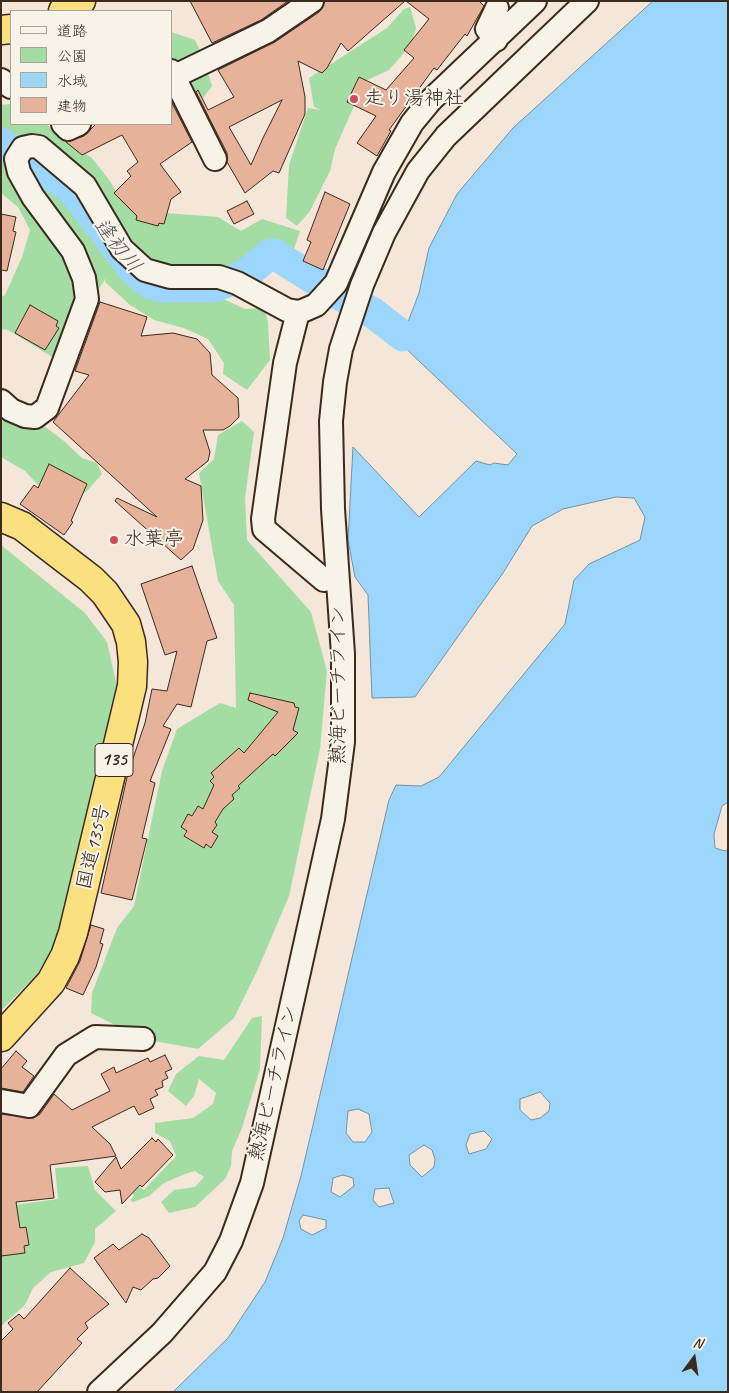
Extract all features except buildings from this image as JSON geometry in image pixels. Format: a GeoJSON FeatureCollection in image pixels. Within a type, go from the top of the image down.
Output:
{"type":"FeatureCollection","features":[{"type":"Feature","properties":{"kind":"highway"},"geometry":{"type":"LineString","coordinates":[[65,10],[81,1]]}},
{"type":"Feature","properties":{"kind":"highway","name":"国道135号"},"geometry":{"type":"LineString","coordinates":[[1,517],[22,526],[105,593],[126,624],[131,642],[133,662],[132,686],[73,932],[65,956],[51,982],[1,1037]]}},
{"type":"Feature","properties":{"kind":"street"},"geometry":{"type":"LineString","coordinates":[[1,401],[10,410],[24,416],[35,416],[47,408],[87,299],[84,278],[73,251],[62,233],[33,196],[19,172],[16,159],[18,152],[26,147],[39,147],[85,186],[122,249],[145,270],[170,277],[219,277],[237,283],[287,310],[298,312],[316,305],[336,282],[384,172],[412,123],[431,100],[535,1]]}},
{"type":"Feature","properties":{"kind":"street","name":"熱海ビーチライン"},"geometry":{"type":"LineString","coordinates":[[99,1392],[162,1333],[215,1272],[232,1240],[252,1183],[333,819],[343,742],[343,654],[333,509],[331,421],[335,382],[349,325],[362,285],[384,233],[418,171],[446,136],[587,1]]}},
{"type":"Feature","properties":{"kind":"street"},"geometry":{"type":"LineString","coordinates":[[215,159],[172,75],[268,31],[309,3]]}},
{"type":"Feature","properties":{"kind":"street"},"geometry":{"type":"LineString","coordinates":[[496,40],[487,29],[497,8]]}},
{"type":"Feature","properties":{"kind":"street"},"geometry":{"type":"LineString","coordinates":[[298,312],[285,363],[263,519],[264,529],[324,580]]}},
{"type":"Feature","properties":{"kind":"street"},"geometry":{"type":"LineString","coordinates":[[1,1101],[29,1106],[66,1055],[95,1036],[143,1040]]}},
{"type":"Feature","properties":{"kind":"green space"},"geometry":{"type":"Polygon","coordinates":[[[410,7],[416,28],[411,45],[389,70],[365,81],[335,149],[330,171],[310,211],[297,226],[286,218],[289,165],[308,108],[321,110],[314,107],[309,78],[387,28],[404,9],[410,7]]]}},
{"type":"Feature","properties":{"kind":"green space"},"geometry":{"type":"Polygon","coordinates":[[[172,32],[195,40],[202,54],[212,86],[203,98],[188,97],[172,76],[172,32]]]}},
{"type":"Feature","properties":{"kind":"green space"},"geometry":{"type":"Polygon","coordinates":[[[10,104],[10,125],[47,125],[92,158],[110,181],[118,195],[165,213],[218,217],[241,231],[262,219],[300,231],[292,255],[266,270],[220,266],[128,271],[191,284],[245,309],[264,308],[268,322],[270,360],[247,390],[223,374],[224,363],[208,339],[184,328],[154,320],[130,305],[105,282],[106,278],[54,358],[8,330],[1,329],[1,297],[5,295],[22,257],[30,230],[18,207],[1,193],[1,105],[10,104]]]}},
{"type":"Feature","properties":{"kind":"green space"},"geometry":{"type":"Polygon","coordinates":[[[1,405],[40,423],[64,441],[82,458],[97,463],[102,474],[87,491],[72,501],[41,488],[25,471],[1,457],[1,405]]]}},
{"type":"Feature","properties":{"kind":"green space"},"geometry":{"type":"Polygon","coordinates":[[[242,421],[254,432],[245,498],[247,540],[311,612],[327,671],[320,749],[289,896],[258,969],[234,1018],[198,1049],[143,1039],[91,1013],[92,993],[117,928],[134,906],[162,771],[177,729],[220,703],[236,708],[234,605],[218,581],[199,473],[214,459],[218,435],[242,421]]]}},
{"type":"Feature","properties":{"kind":"green space"},"geometry":{"type":"Polygon","coordinates":[[[1,545],[85,613],[107,642],[118,691],[55,956],[1,1011],[1,545]]]}},
{"type":"Feature","properties":{"kind":"green space"},"geometry":{"type":"Polygon","coordinates":[[[262,1016],[260,1069],[242,1128],[232,1151],[231,1166],[225,1179],[195,1207],[169,1213],[161,1202],[174,1190],[195,1187],[204,1177],[195,1171],[185,1174],[164,1183],[149,1196],[133,1202],[130,1200],[134,1196],[132,1192],[136,1184],[144,1190],[176,1156],[170,1141],[155,1133],[155,1123],[193,1118],[213,1104],[216,1093],[199,1079],[194,1096],[186,1106],[168,1091],[176,1074],[199,1056],[224,1060],[252,1018],[262,1016]]]}},
{"type":"Feature","properties":{"kind":"green space"},"geometry":{"type":"Polygon","coordinates":[[[88,1166],[95,1190],[116,1211],[95,1229],[95,1242],[84,1263],[51,1272],[33,1288],[25,1305],[1,1326],[1,1207],[58,1199],[55,1168],[88,1166]]]}},
{"type":"Feature","properties":{"kind":"water"},"geometry":{"type":"Polygon","coordinates":[[[653,1],[728,1],[728,802],[722,806],[714,834],[715,848],[725,851],[728,849],[728,1392],[173,1392],[228,1338],[265,1282],[283,1238],[301,1176],[389,800],[396,785],[421,786],[439,777],[565,624],[574,580],[589,564],[640,540],[645,517],[634,498],[616,497],[563,509],[532,526],[503,573],[415,697],[372,698],[368,595],[355,577],[348,540],[353,447],[419,517],[476,461],[490,465],[494,463],[508,465],[517,454],[400,343],[419,293],[429,248],[457,194],[513,128],[653,1]],[[540,1092],[520,1099],[520,1110],[531,1120],[540,1118],[549,1111],[550,1103],[540,1092]],[[358,1109],[348,1111],[346,1133],[353,1142],[365,1142],[372,1132],[369,1114],[358,1109]],[[484,1131],[470,1134],[466,1145],[469,1154],[486,1149],[492,1139],[484,1131]],[[424,1145],[409,1155],[410,1165],[422,1177],[434,1167],[435,1159],[432,1150],[424,1145]],[[343,1175],[333,1178],[331,1192],[340,1197],[354,1186],[353,1178],[343,1175]],[[389,1188],[375,1189],[373,1200],[379,1207],[394,1203],[389,1188]],[[303,1215],[299,1221],[301,1229],[312,1235],[326,1228],[326,1220],[303,1215]]]}},
{"type":"Feature","properties":{"kind":"waterway","name":"逢初川"},"geometry":{"type":"LineString","coordinates":[[1,143],[72,189],[133,269],[149,283],[163,287],[214,287],[245,275],[270,254],[274,254],[336,293],[373,313],[403,336]]}},
{"type":"Feature","properties":{"kind":"place","name":"走り湯神社"},"geometry":{"type":"Point","coordinates":[354,99]}},
{"type":"Feature","properties":{"kind":"place","name":"水葉亭"},"geometry":{"type":"Point","coordinates":[114,540]}}]}
